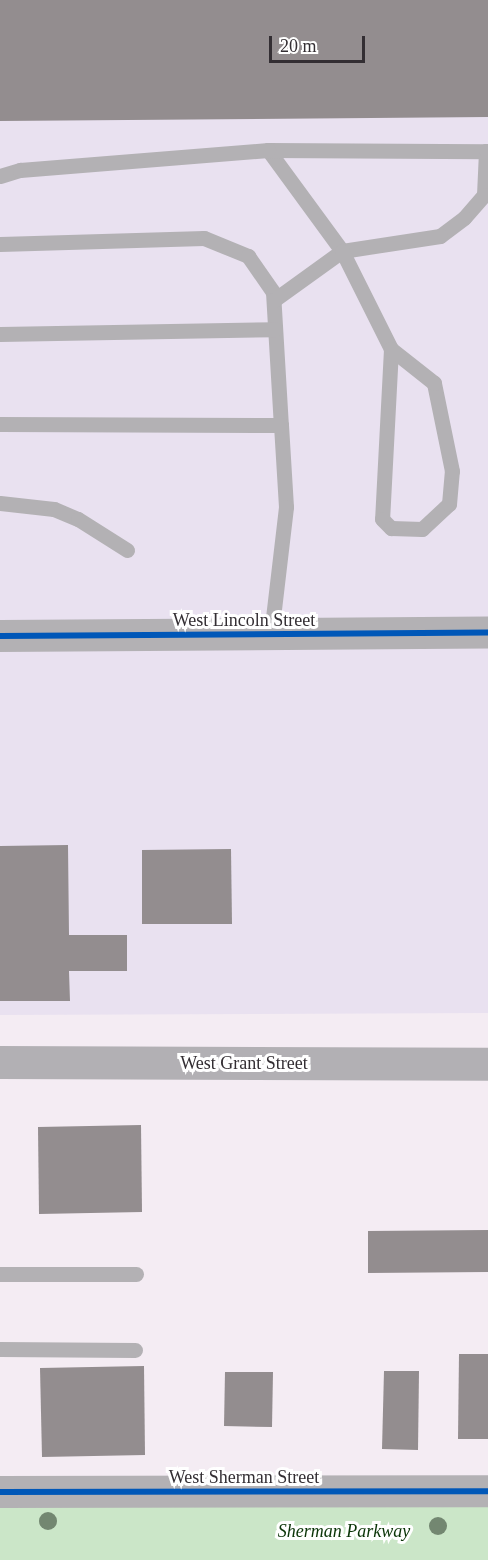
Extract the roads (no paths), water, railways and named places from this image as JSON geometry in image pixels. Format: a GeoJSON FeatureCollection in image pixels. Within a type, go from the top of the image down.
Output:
{"type":"FeatureCollection","features":[{"type":"Feature","properties":{"kind":"main road","name":"West Grant Street"},"geometry":{"type":"LineString","coordinates":[[0,1062],[488,1064]]}},
{"type":"Feature","properties":{"kind":"street","name":"West Lincoln Street"},"geometry":{"type":"LineString","coordinates":[[0,636],[488,633]]}},
{"type":"Feature","properties":{"kind":"street","name":"West Sherman Street"},"geometry":{"type":"LineString","coordinates":[[0,1492],[488,1491]]}},
{"type":"Feature","properties":{"kind":"lane"},"geometry":{"type":"LineString","coordinates":[[268,150],[342,250],[391,349],[434,383],[452,471],[449,504],[422,529],[391,528],[382,519],[391,349]]}},
{"type":"Feature","properties":{"kind":"lane"},"geometry":{"type":"LineString","coordinates":[[0,176],[20,170],[268,150],[487,151],[484,195],[464,218],[440,236],[342,250],[274,300]]}},
{"type":"Feature","properties":{"kind":"lane"},"geometry":{"type":"LineString","coordinates":[[0,244],[204,238],[248,256],[273,292],[274,300],[286,507],[271,634]]}},
{"type":"Feature","properties":{"kind":"lane"},"geometry":{"type":"LineString","coordinates":[[0,334],[275,329]]}},
{"type":"Feature","properties":{"kind":"lane"},"geometry":{"type":"LineString","coordinates":[[0,424],[281,425]]}},
{"type":"Feature","properties":{"kind":"lane"},"geometry":{"type":"LineString","coordinates":[[0,503],[54,509],[78,519],[127,550]]}},
{"type":"Feature","properties":{"kind":"lane"},"geometry":{"type":"LineString","coordinates":[[0,1274],[136,1274]]}},
{"type":"Feature","properties":{"kind":"lane"},"geometry":{"type":"LineString","coordinates":[[0,1349],[135,1350]]}},
{"type":"Feature","properties":{"kind":"park label","name":"Sherman Parkway"},"geometry":{"type":"Point","coordinates":[344,1531]}}]}
